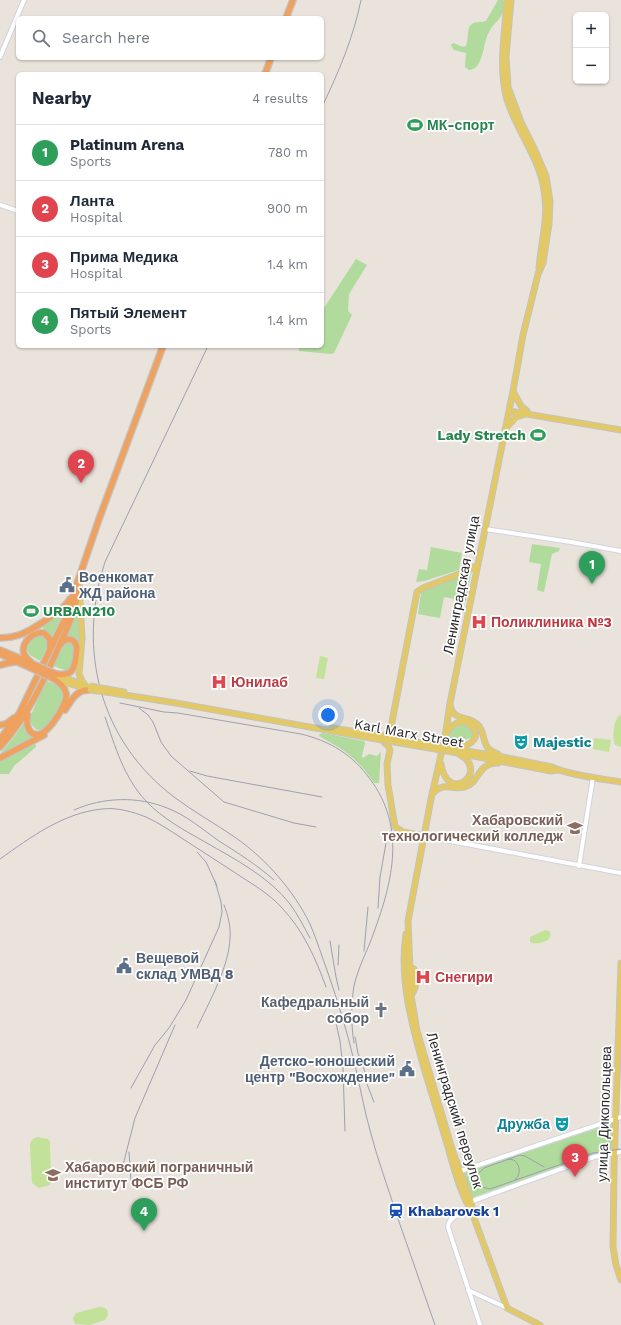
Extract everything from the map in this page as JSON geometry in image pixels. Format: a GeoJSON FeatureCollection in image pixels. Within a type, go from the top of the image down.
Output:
{"type":"FeatureCollection","features":[{"type":"Feature","properties":{"kind":"highway"},"geometry":{"type":"LineString","coordinates":[[287,16],[293,0]]}},
{"type":"Feature","properties":{"kind":"highway"},"geometry":{"type":"LineString","coordinates":[[267,72],[271,60]]}},
{"type":"Feature","properties":{"kind":"highway"},"geometry":{"type":"LineString","coordinates":[[0,739],[19,714],[65,619],[99,519],[162,348]]}},
{"type":"Feature","properties":{"kind":"highway"},"geometry":{"type":"LineString","coordinates":[[0,638],[18,636],[27,632],[64,607],[69,601],[78,581]]}},
{"type":"Feature","properties":{"kind":"highway"},"geometry":{"type":"LineString","coordinates":[[51,665],[75,607],[78,581]]}},
{"type":"Feature","properties":{"kind":"highway"},"geometry":{"type":"LineString","coordinates":[[32,666],[24,651],[25,643],[30,637],[41,632],[47,635],[51,643],[50,652]]}},
{"type":"Feature","properties":{"kind":"highway"},"geometry":{"type":"LineString","coordinates":[[0,650],[32,666],[55,676],[66,675],[73,669],[77,646],[73,641],[67,639],[62,641],[51,665],[38,692],[26,719],[27,727],[35,734],[43,733],[47,730],[65,702],[66,692],[55,676]]}},
{"type":"Feature","properties":{"kind":"highway"},"geometry":{"type":"LineString","coordinates":[[0,654],[21,664]]}},
{"type":"Feature","properties":{"kind":"highway"},"geometry":{"type":"LineString","coordinates":[[0,665],[11,662],[32,666]]}},
{"type":"Feature","properties":{"kind":"highway"},"geometry":{"type":"LineString","coordinates":[[0,758],[44,735],[53,726],[75,695],[88,688]]}},
{"type":"Feature","properties":{"kind":"highway"},"geometry":{"type":"LineString","coordinates":[[0,747],[21,723],[38,692]]}},
{"type":"Feature","properties":{"kind":"highway"},"geometry":{"type":"LineString","coordinates":[[0,725],[6,724],[19,714]]}},
{"type":"Feature","properties":{"kind":"main road"},"geometry":{"type":"LineString","coordinates":[[505,43],[507,0]]}},
{"type":"Feature","properties":{"kind":"main road"},"geometry":{"type":"LineString","coordinates":[[505,43],[511,0]]}},
{"type":"Feature","properties":{"kind":"main road","name":"Ленинградская улица"},"geometry":{"type":"LineString","coordinates":[[411,902],[431,797],[445,737],[450,704],[504,430],[513,392],[523,335],[538,274],[545,224],[546,201],[544,189],[537,166],[507,99],[503,77],[505,43]]}},
{"type":"Feature","properties":{"kind":"main road"},"geometry":{"type":"LineString","coordinates":[[513,392],[520,406],[527,412]]}},
{"type":"Feature","properties":{"kind":"main road"},"geometry":{"type":"LineString","coordinates":[[509,409],[584,425],[621,430]]}},
{"type":"Feature","properties":{"kind":"main road"},"geometry":{"type":"LineString","coordinates":[[504,430],[516,417],[527,412]]}},
{"type":"Feature","properties":{"kind":"main road"},"geometry":{"type":"LineString","coordinates":[[382,738],[388,734],[391,727],[417,592],[423,588],[467,571],[478,565]]}},
{"type":"Feature","properties":{"kind":"main road"},"geometry":{"type":"LineString","coordinates":[[467,571],[476,576]]}},
{"type":"Feature","properties":{"kind":"main road"},"geometry":{"type":"LineString","coordinates":[[78,581],[80,589],[82,638],[79,674],[82,681],[88,688]]}},
{"type":"Feature","properties":{"kind":"main road"},"geometry":{"type":"LineString","coordinates":[[55,676],[88,688],[382,738],[390,750]]}},
{"type":"Feature","properties":{"kind":"main road","name":"Karl Marx Street"},"geometry":{"type":"LineString","coordinates":[[106,690],[399,741],[551,771],[558,770],[621,782]]}},
{"type":"Feature","properties":{"kind":"main road"},"geometry":{"type":"LineString","coordinates":[[448,750],[467,746],[474,740],[475,735],[474,728],[454,714],[450,708],[450,704]]}},
{"type":"Feature","properties":{"kind":"main road"},"geometry":{"type":"LineString","coordinates":[[445,737],[450,728],[459,722],[464,720],[472,721],[478,724],[489,749],[503,756]]}},
{"type":"Feature","properties":{"kind":"main road"},"geometry":{"type":"LineString","coordinates":[[391,727],[392,734],[399,741],[390,750],[387,764],[388,791],[395,827],[400,832],[424,836]]}},
{"type":"Feature","properties":{"kind":"main road"},"geometry":{"type":"LineString","coordinates":[[431,797],[440,788],[461,784],[470,774],[470,766],[467,760],[462,756],[448,750]]}},
{"type":"Feature","properties":{"kind":"main road","name":"Karl Marx Street"},"geometry":{"type":"LineString","coordinates":[[448,750],[503,756],[552,766],[558,770]]}},
{"type":"Feature","properties":{"kind":"main road"},"geometry":{"type":"LineString","coordinates":[[440,761],[442,769],[452,785],[460,787],[467,786],[481,769],[489,764],[515,764]]}},
{"type":"Feature","properties":{"kind":"main road","name":"Ленинградский переулок"},"geometry":{"type":"LineString","coordinates":[[411,902],[404,945],[404,963],[409,1012],[454,1166],[458,1172]]}},
{"type":"Feature","properties":{"kind":"main road","name":"Ленинградский переулок"},"geometry":{"type":"LineString","coordinates":[[408,925],[411,995],[418,1031],[458,1172],[507,1308]]}},
{"type":"Feature","properties":{"kind":"main road","name":"улица Дикопольцева"},"geometry":{"type":"LineString","coordinates":[[621,963],[618,1118],[615,1153],[613,1247],[616,1265],[621,1280]]}},
{"type":"Feature","properties":{"kind":"main road"},"geometry":{"type":"LineString","coordinates":[[507,1308],[540,1325]]}},
{"type":"Feature","properties":{"kind":"street"},"geometry":{"type":"LineString","coordinates":[[17,16],[24,0]]}},
{"type":"Feature","properties":{"kind":"street"},"geometry":{"type":"LineString","coordinates":[[0,57],[16,19]]}},
{"type":"Feature","properties":{"kind":"street"},"geometry":{"type":"LineString","coordinates":[[0,205],[16,210]]}},
{"type":"Feature","properties":{"kind":"street"},"geometry":{"type":"LineString","coordinates":[[485,530],[571,542],[621,551]]}},
{"type":"Feature","properties":{"kind":"street"},"geometry":{"type":"LineString","coordinates":[[579,866],[593,777]]}},
{"type":"Feature","properties":{"kind":"street"},"geometry":{"type":"LineString","coordinates":[[424,836],[621,873]]}},
{"type":"Feature","properties":{"kind":"street"},"geometry":{"type":"LineString","coordinates":[[458,1172],[618,1118]]}},
{"type":"Feature","properties":{"kind":"street"},"geometry":{"type":"LineString","coordinates":[[468,1202],[594,1156],[621,1152]]}},
{"type":"Feature","properties":{"kind":"street"},"geometry":{"type":"LineString","coordinates":[[472,1210],[451,1218],[448,1223],[449,1231],[480,1325]]}},
{"type":"Feature","properties":{"kind":"street"},"geometry":{"type":"LineString","coordinates":[[468,1290],[507,1308]]}},
{"type":"Feature","properties":{"kind":"green space"},"geometry":{"type":"Polygon","coordinates":[[[498,0],[503,0],[504,2],[501,17],[486,38],[482,56],[477,66],[474,69],[469,70],[465,67],[466,53],[454,50],[451,45],[453,43],[463,47],[466,46],[470,26],[475,23],[486,21],[498,0]]]}},
{"type":"Feature","properties":{"kind":"green space"},"geometry":{"type":"Polygon","coordinates":[[[356,259],[367,265],[349,294],[348,311],[352,315],[334,353],[299,351],[299,348],[324,348],[324,308],[356,259]]]}},
{"type":"Feature","properties":{"kind":"green space"},"geometry":{"type":"Polygon","coordinates":[[[532,544],[560,548],[559,551],[552,554],[544,592],[537,590],[541,564],[529,562],[532,544]]]}},
{"type":"Feature","properties":{"kind":"green space"},"geometry":{"type":"Polygon","coordinates":[[[431,547],[462,553],[459,570],[416,582],[419,569],[427,570],[431,547]]]}},
{"type":"Feature","properties":{"kind":"green space"},"geometry":{"type":"Polygon","coordinates":[[[471,573],[466,601],[444,597],[440,618],[418,614],[421,593],[426,588],[471,573]]]}},
{"type":"Feature","properties":{"kind":"green space"},"geometry":{"type":"Polygon","coordinates":[[[66,608],[52,637],[40,625],[66,608]]]}},
{"type":"Feature","properties":{"kind":"green space"},"geometry":{"type":"Polygon","coordinates":[[[76,611],[80,632],[79,646],[66,638],[76,611]]]}},
{"type":"Feature","properties":{"kind":"green space"},"geometry":{"type":"Polygon","coordinates":[[[37,635],[44,636],[49,643],[40,661],[30,655],[27,650],[31,639],[37,635]]]}},
{"type":"Feature","properties":{"kind":"green space"},"geometry":{"type":"Polygon","coordinates":[[[70,641],[74,647],[75,656],[68,671],[53,666],[65,642],[70,641]]]}},
{"type":"Feature","properties":{"kind":"green space"},"geometry":{"type":"Polygon","coordinates":[[[320,656],[328,658],[324,679],[316,678],[320,656]]]}},
{"type":"Feature","properties":{"kind":"green space"},"geometry":{"type":"Polygon","coordinates":[[[47,681],[56,685],[62,690],[64,696],[63,701],[58,711],[45,729],[37,730],[31,724],[32,713],[47,681]]]}},
{"type":"Feature","properties":{"kind":"green space"},"geometry":{"type":"Polygon","coordinates":[[[621,715],[621,747],[615,745],[613,733],[616,720],[621,715]]]}},
{"type":"Feature","properties":{"kind":"green space"},"geometry":{"type":"Polygon","coordinates":[[[24,723],[26,728],[37,736],[0,756],[0,754],[24,723]]]}},
{"type":"Feature","properties":{"kind":"green space"},"geometry":{"type":"Polygon","coordinates":[[[463,723],[473,729],[473,737],[459,742],[448,742],[450,730],[463,723]]]}},
{"type":"Feature","properties":{"kind":"green space"},"geometry":{"type":"Polygon","coordinates":[[[323,733],[364,741],[363,758],[369,754],[377,756],[381,752],[379,783],[374,783],[363,768],[349,754],[319,736],[323,733]]]}},
{"type":"Feature","properties":{"kind":"green space"},"geometry":{"type":"Polygon","coordinates":[[[594,738],[611,740],[609,752],[593,749],[594,738]]]}},
{"type":"Feature","properties":{"kind":"green space"},"geometry":{"type":"Polygon","coordinates":[[[34,744],[36,747],[14,766],[9,774],[0,774],[0,761],[34,744]]]}},
{"type":"Feature","properties":{"kind":"green space"},"geometry":{"type":"Polygon","coordinates":[[[545,930],[549,931],[550,938],[548,940],[540,943],[530,942],[530,937],[545,930]]]}},
{"type":"Feature","properties":{"kind":"green space"},"geometry":{"type":"Polygon","coordinates":[[[613,1123],[612,1152],[594,1155],[471,1198],[463,1173],[613,1123]]]}},
{"type":"Feature","properties":{"kind":"green space"},"geometry":{"type":"Polygon","coordinates":[[[38,1137],[48,1139],[50,1142],[51,1180],[50,1185],[39,1188],[32,1183],[30,1145],[32,1140],[38,1137]]]}},
{"type":"Feature","properties":{"kind":"green space"},"geometry":{"type":"Polygon","coordinates":[[[99,1307],[107,1310],[108,1315],[105,1320],[90,1325],[75,1324],[73,1318],[76,1313],[99,1307]]]}},
{"type":"Feature","properties":{"kind":"tram line"},"geometry":{"type":"LineString","coordinates":[[544,1167],[525,1156],[520,1155],[484,1168],[478,1174],[478,1181],[482,1187],[490,1189],[593,1153],[621,1149]]}},
{"type":"Feature","properties":{"kind":"tram line"},"geometry":{"type":"LineString","coordinates":[[508,1159],[514,1160],[518,1165],[519,1172],[515,1180]]}},
{"type":"Feature","properties":{"kind":"railway"},"geometry":{"type":"LineString","coordinates":[[324,103],[345,55],[361,0]]}},
{"type":"Feature","properties":{"kind":"railway"},"geometry":{"type":"LineString","coordinates":[[207,348],[105,562],[97,595],[93,627],[95,660],[101,691],[112,721],[128,748],[148,774],[174,797],[236,838],[258,856],[278,876],[296,900],[310,924],[339,1006],[356,1070],[366,1116],[377,1154],[435,1325]]}},
{"type":"Feature","properties":{"kind":"railway"},"geometry":{"type":"LineString","coordinates":[[120,703],[312,737],[340,750],[356,763],[370,779],[381,797],[388,816],[392,835],[393,854],[391,873],[381,912],[354,986],[352,1000],[352,1029],[354,1043]]}},
{"type":"Feature","properties":{"kind":"railway"},"geometry":{"type":"LineString","coordinates":[[139,708],[148,715],[153,722],[161,742],[171,756],[224,802],[294,823],[316,827]]}},
{"type":"Feature","properties":{"kind":"railway"},"geometry":{"type":"LineString","coordinates":[[105,717],[126,772],[138,792],[146,801],[174,824],[240,862],[272,885],[290,904],[310,938]]}},
{"type":"Feature","properties":{"kind":"railway"},"geometry":{"type":"LineString","coordinates":[[190,771],[207,776],[322,797]]}},
{"type":"Feature","properties":{"kind":"railway"},"geometry":{"type":"LineString","coordinates":[[74,810],[109,800],[144,801],[156,804],[181,814],[254,864],[274,880]]}},
{"type":"Feature","properties":{"kind":"railway"},"geometry":{"type":"LineString","coordinates":[[0,859],[48,827],[74,815],[102,809],[119,809],[146,817],[253,884],[277,903],[290,917],[303,935],[326,987]]}},
{"type":"Feature","properties":{"kind":"railway"},"geometry":{"type":"LineString","coordinates":[[378,908],[380,877],[386,843]]}},
{"type":"Feature","properties":{"kind":"railway"},"geometry":{"type":"LineString","coordinates":[[197,852],[206,862],[217,886]]}},
{"type":"Feature","properties":{"kind":"railway"},"geometry":{"type":"LineString","coordinates":[[131,1088],[155,1045],[169,1028],[186,1000],[219,927],[222,912],[221,902],[215,881]]}},
{"type":"Feature","properties":{"kind":"railway"},"geometry":{"type":"LineString","coordinates":[[197,1028],[218,984],[229,949],[230,925],[224,905]]}},
{"type":"Feature","properties":{"kind":"railway"},"geometry":{"type":"LineString","coordinates":[[364,951],[368,907]]}},
{"type":"Feature","properties":{"kind":"railway"},"geometry":{"type":"LineString","coordinates":[[330,941],[339,990]]}},
{"type":"Feature","properties":{"kind":"railway"},"geometry":{"type":"LineString","coordinates":[[338,965],[339,945]]}},
{"type":"Feature","properties":{"kind":"railway"},"geometry":{"type":"LineString","coordinates":[[334,1014],[340,1041],[343,1068],[345,1131]]}},
{"type":"Feature","properties":{"kind":"railway"},"geometry":{"type":"LineString","coordinates":[[121,1173],[135,1118],[175,1025]]}},
{"type":"Feature","properties":{"kind":"railway"},"geometry":{"type":"LineString","coordinates":[[355,1037],[358,1053],[369,1083]]}},
{"type":"Feature","properties":{"kind":"railway"},"geometry":{"type":"LineString","coordinates":[[365,1079],[374,1102]]}},
{"type":"Feature","properties":{"kind":"railway"},"geometry":{"type":"LineString","coordinates":[[129,1152],[131,1181]]}},
{"type":"Feature","properties":{"kind":"place","name":"МК-спорт"},"geometry":{"type":"Point","coordinates":[415,125]}},
{"type":"Feature","properties":{"kind":"place","name":"Lady Stretch"},"geometry":{"type":"Point","coordinates":[538,435]}},
{"type":"Feature","properties":{"kind":"place","name":"Ланта"},"geometry":{"type":"Point","coordinates":[81,483]}},
{"type":"Feature","properties":{"kind":"place","name":"Platinum Arena"},"geometry":{"type":"Point","coordinates":[592,584]}},
{"type":"Feature","properties":{"kind":"place","name":"Военкомат ЖД района"},"geometry":{"type":"Point","coordinates":[67,585]}},
{"type":"Feature","properties":{"kind":"place","name":"URBAN210"},"geometry":{"type":"Point","coordinates":[31,611]}},
{"type":"Feature","properties":{"kind":"place","name":"Поликлиника №3"},"geometry":{"type":"Point","coordinates":[479,622]}},
{"type":"Feature","properties":{"kind":"place","name":"Юнилаб"},"geometry":{"type":"Point","coordinates":[219,682]}},
{"type":"Feature","properties":{"kind":"place","name":"Majestic"},"geometry":{"type":"Point","coordinates":[521,742]}},
{"type":"Feature","properties":{"kind":"place","name":"Хабаровский технологический колледж"},"geometry":{"type":"Point","coordinates":[575,828]}},
{"type":"Feature","properties":{"kind":"place","name":"Вещевой склад УМВД 8"},"geometry":{"type":"Point","coordinates":[124,966]}},
{"type":"Feature","properties":{"kind":"place","name":"Снегири"},"geometry":{"type":"Point","coordinates":[423,977]}},
{"type":"Feature","properties":{"kind":"place","name":"Кафедральный собор"},"geometry":{"type":"Point","coordinates":[381,1010]}},
{"type":"Feature","properties":{"kind":"place","name":"Детско-юношеский центр \"Восхождение\""},"geometry":{"type":"Point","coordinates":[407,1069]}},
{"type":"Feature","properties":{"kind":"place","name":"Дружба"},"geometry":{"type":"Point","coordinates":[562,1124]}},
{"type":"Feature","properties":{"kind":"place","name":"Хабаровский пограничный институт ФСБ РФ"},"geometry":{"type":"Point","coordinates":[53,1175]}},
{"type":"Feature","properties":{"kind":"place","name":"Прима Медика"},"geometry":{"type":"Point","coordinates":[575,1177]}},
{"type":"Feature","properties":{"kind":"place","name":"Khabarovsk 1"},"geometry":{"type":"Point","coordinates":[396,1211]}},
{"type":"Feature","properties":{"kind":"place","name":"Пятый Элемент"},"geometry":{"type":"Point","coordinates":[144,1231]}}]}
